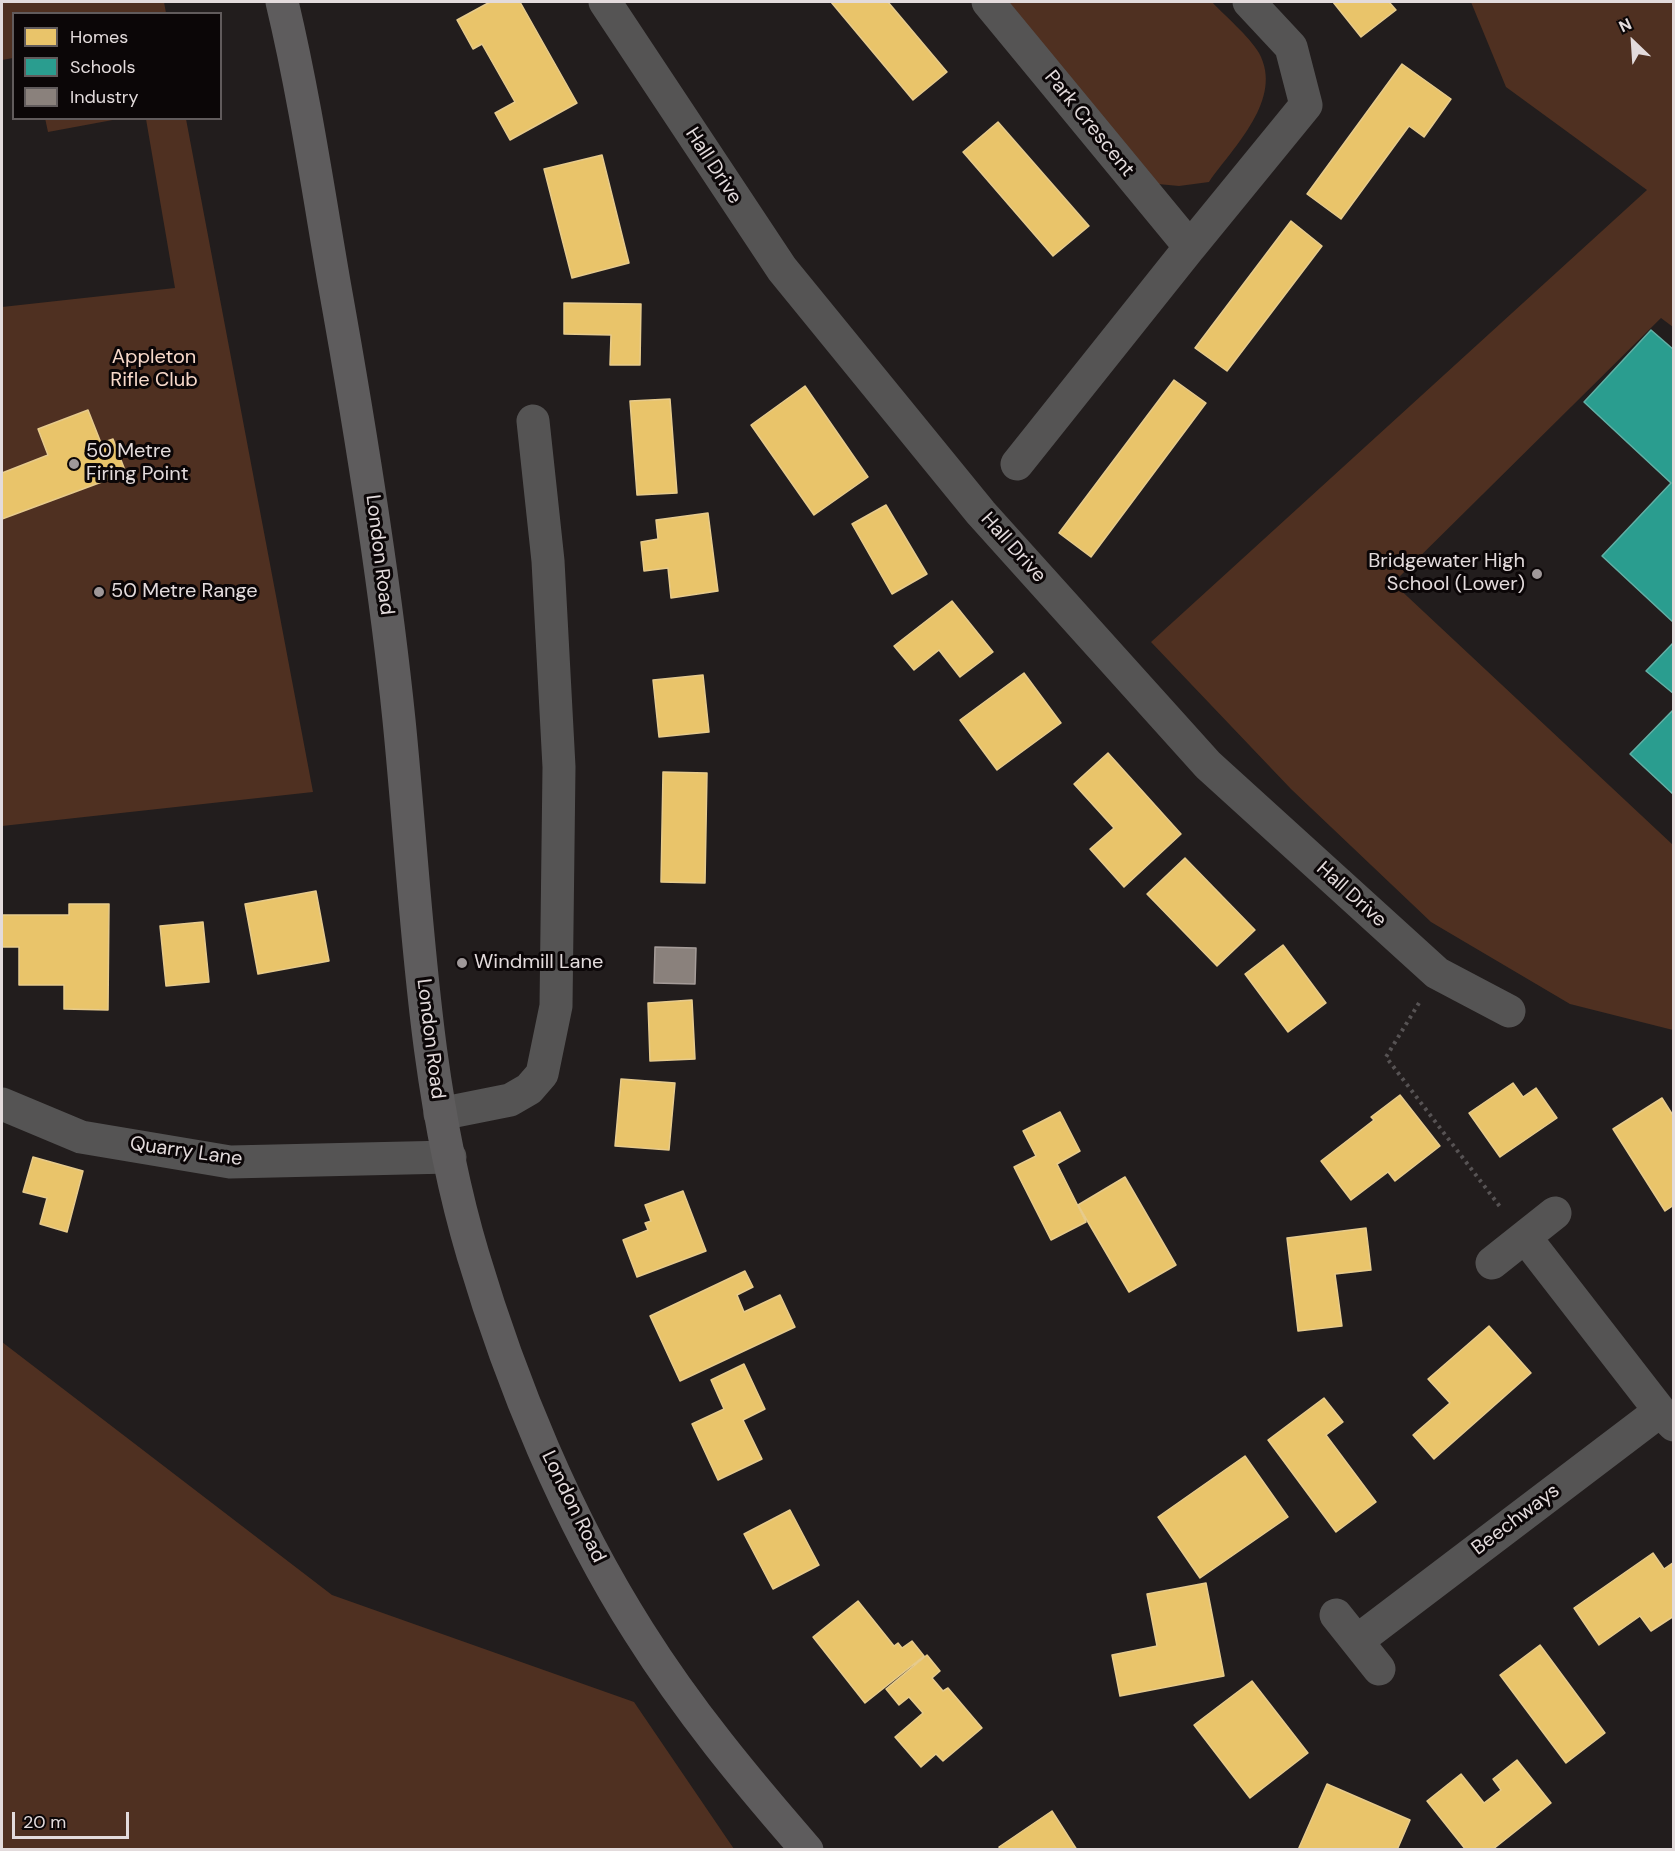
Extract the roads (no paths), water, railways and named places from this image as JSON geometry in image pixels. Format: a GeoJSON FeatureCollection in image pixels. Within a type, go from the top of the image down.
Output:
{"type":"FeatureCollection","features":[{"type":"Feature","properties":{"kind":"highway","name":"London Road"},"geometry":{"type":"LineString","coordinates":[[282,2],[372,498],[399,717],[427,1028],[440,1114],[471,1250],[497,1329],[537,1431],[601,1565],[636,1628],[675,1687],[719,1746],[807,1850]]}},
{"type":"Feature","properties":{"kind":"street","name":"Hall Drive"},"geometry":{"type":"LineString","coordinates":[[605,2],[782,269],[981,513],[1208,765],[1437,973],[1509,1011]]}},
{"type":"Feature","properties":{"kind":"street","name":"Park Crescent"},"geometry":{"type":"LineString","coordinates":[[988,2],[1190,247]]}},
{"type":"Feature","properties":{"kind":"street"},"geometry":{"type":"LineString","coordinates":[[1017,464],[1306,105],[1291,47],[1249,2]]}},
{"type":"Feature","properties":{"kind":"street","name":"London Road"},"geometry":{"type":"LineString","coordinates":[[440,1114],[510,1100],[529,1089],[542,1074],[556,1006],[559,766],[548,561],[533,421]]}},
{"type":"Feature","properties":{"kind":"street","name":"Quarry Lane"},"geometry":{"type":"LineString","coordinates":[[2,1104],[81,1137],[230,1162],[450,1157]]}},
{"type":"Feature","properties":{"kind":"street"},"geometry":{"type":"LineString","coordinates":[[1492,1263],[1555,1214]]}},
{"type":"Feature","properties":{"kind":"street"},"geometry":{"type":"LineString","coordinates":[[1525,1237],[1667,1418]]}},
{"type":"Feature","properties":{"kind":"street","name":"Beechways"},"geometry":{"type":"LineString","coordinates":[[1357,1641],[1667,1418]]}},
{"type":"Feature","properties":{"kind":"street"},"geometry":{"type":"LineString","coordinates":[[1336,1615],[1379,1669]]}},
{"type":"Feature","properties":{"kind":"place","name":"50 Metre Firing Point"},"geometry":{"type":"Point","coordinates":[74,464]}},
{"type":"Feature","properties":{"kind":"place","name":"Bridgewater High School (Lower)"},"geometry":{"type":"Point","coordinates":[1537,574]}},
{"type":"Feature","properties":{"kind":"place","name":"50 Metre Range"},"geometry":{"type":"Point","coordinates":[99,592]}},
{"type":"Feature","properties":{"kind":"place","name":"Windmill Lane"},"geometry":{"type":"Point","coordinates":[462,963]}},
{"type":"Feature","properties":{"kind":"park label","name":"Appleton Rifle Club"},"geometry":{"type":"Point","coordinates":[154,370]}}]}
